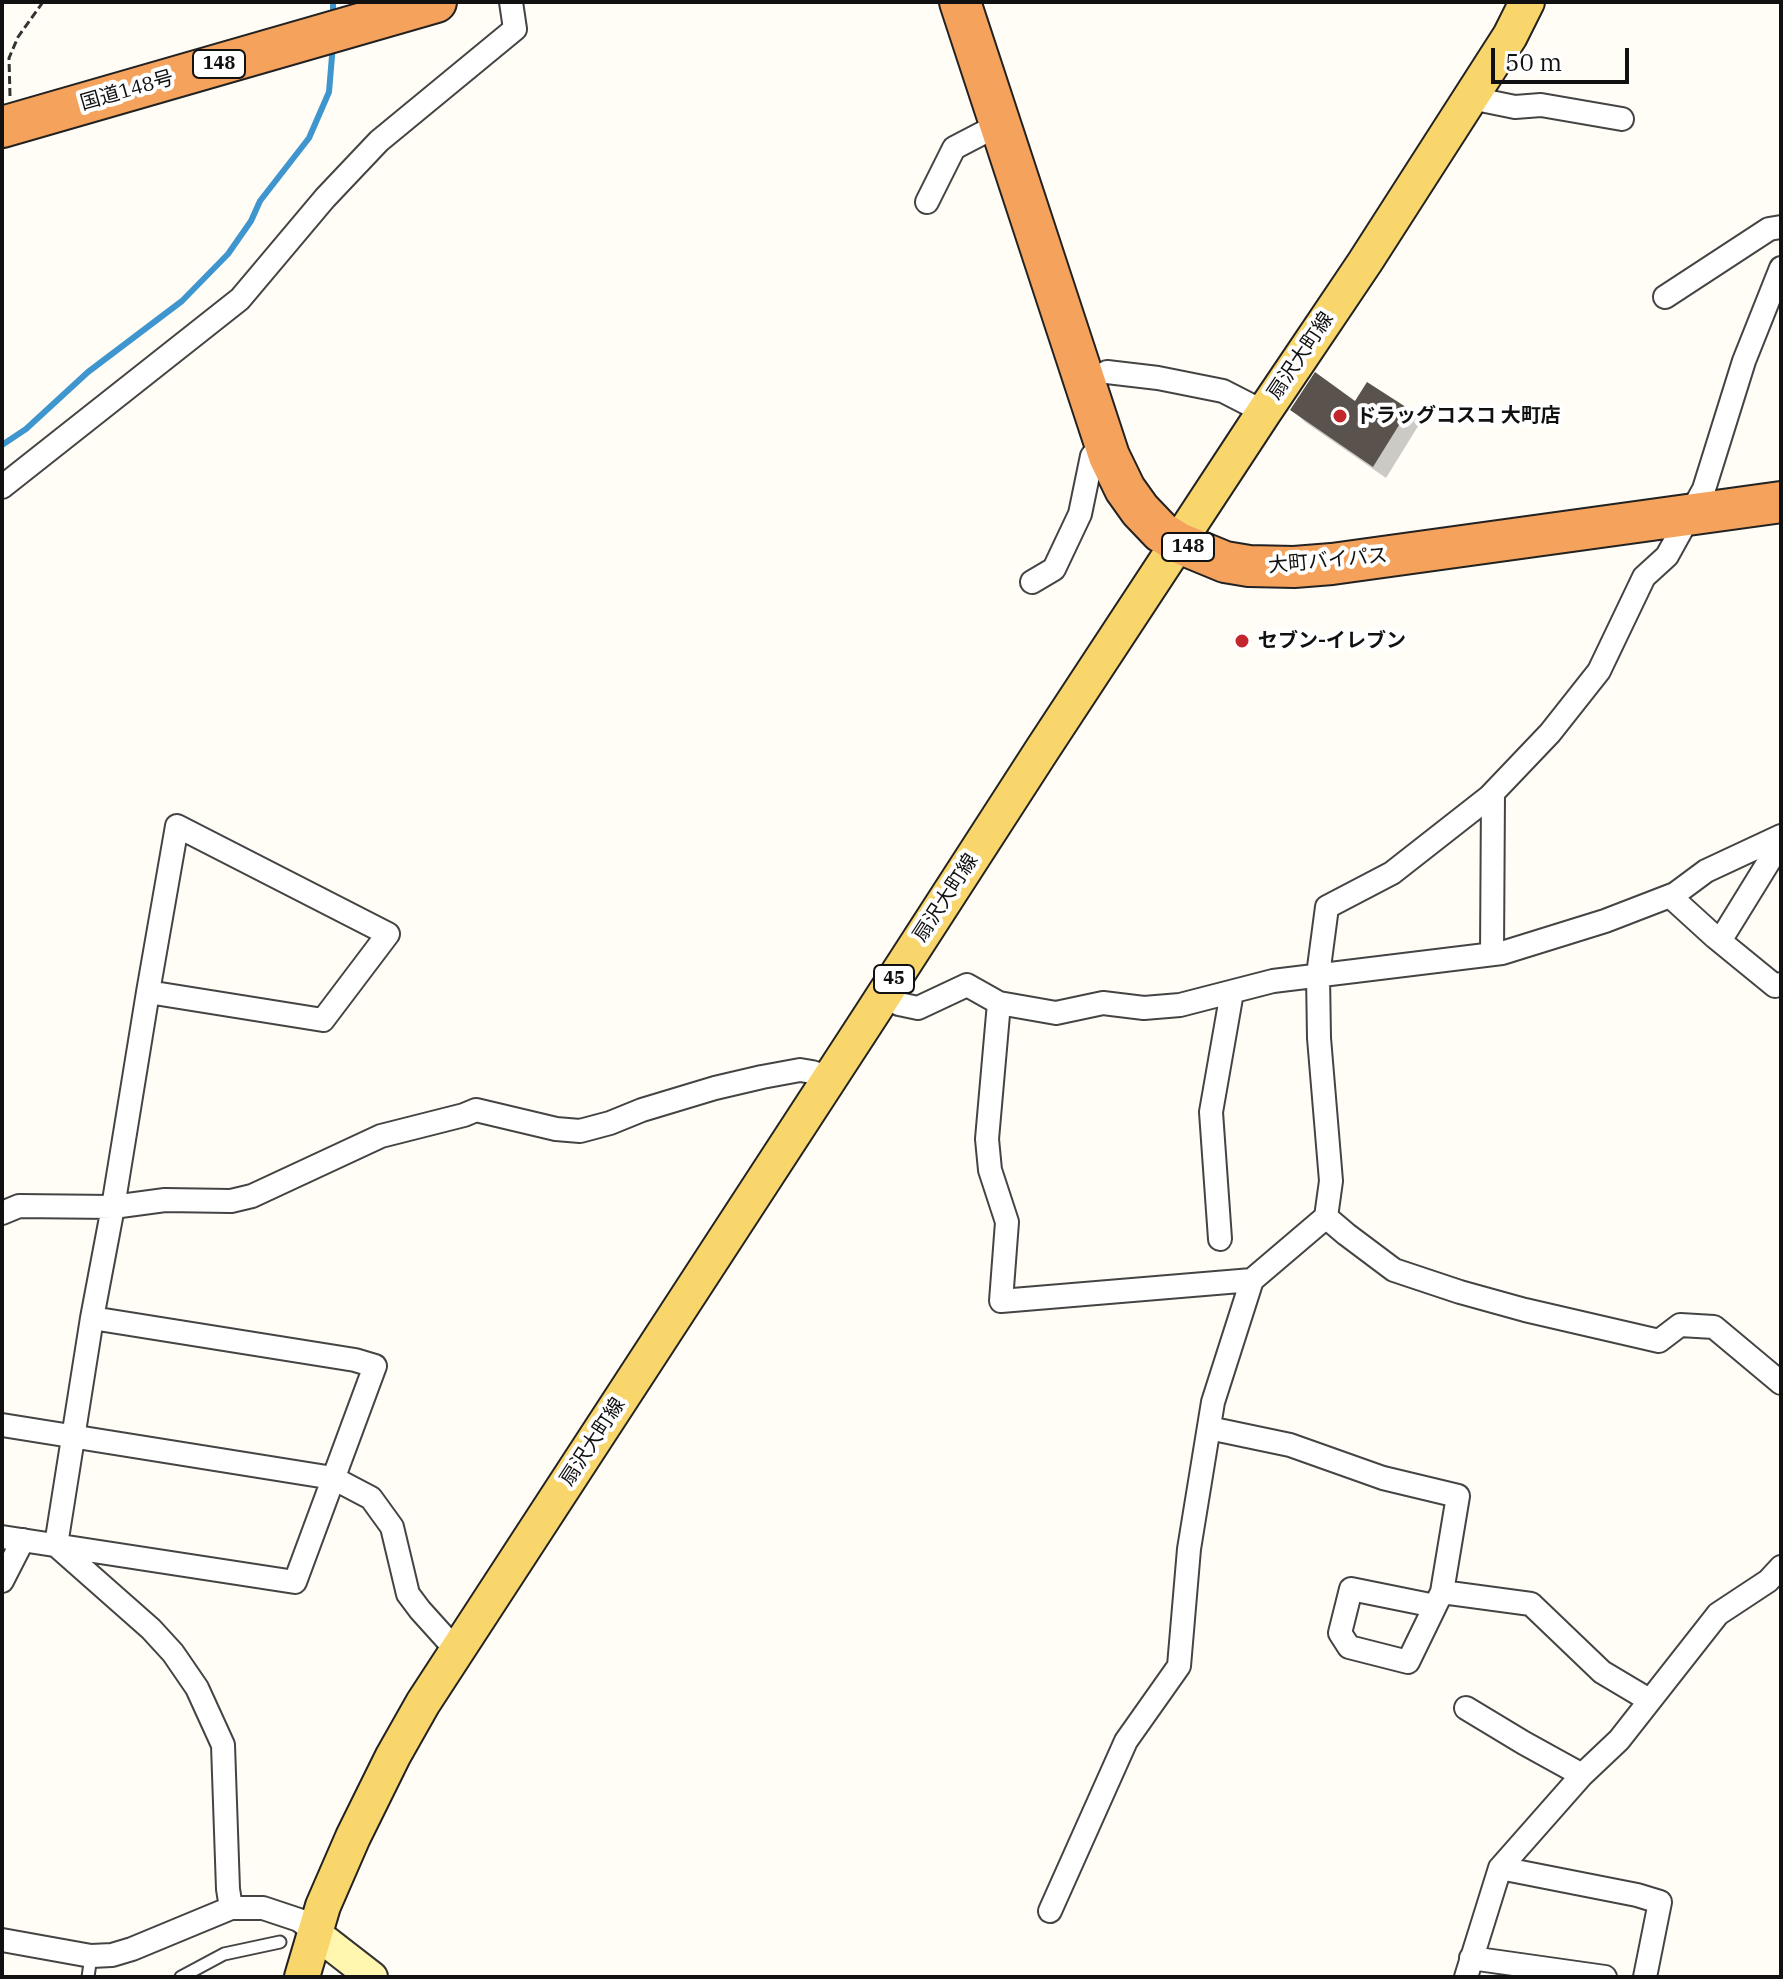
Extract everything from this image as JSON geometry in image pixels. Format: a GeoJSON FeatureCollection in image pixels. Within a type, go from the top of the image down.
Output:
{"type":"FeatureCollection","features":[{"type":"Feature","properties":{"kind":"highway","name":"大町バイパス"},"geometry":{"type":"LineString","coordinates":[[960,2],[1006,122],[1109,456],[1125,489],[1161,532],[1186,533]]}},
{"type":"Feature","properties":{"kind":"highway","name":"大町バイパス"},"geometry":{"type":"LineString","coordinates":[[988,2],[1120,415],[1141,465],[1158,491],[1177,511],[1186,533],[1225,562],[1294,567],[1332,564],[1697,501],[1781,478]]}},
{"type":"Feature","properties":{"kind":"highway","name":"国道148号"},"geometry":{"type":"LineString","coordinates":[[7,126],[420,4]]}},
{"type":"Feature","properties":{"kind":"highway","name":"大町バイパス"},"geometry":{"type":"LineString","coordinates":[[1697,501],[1781,502]]}},
{"type":"Feature","properties":{"kind":"main road","name":"扇沢大町線"},"geometry":{"type":"LineString","coordinates":[[302,1977],[323,1906],[353,1837],[423,1703],[1042,750],[1365,262],[1510,36],[1527,2]]}},
{"type":"Feature","properties":{"kind":"street"},"geometry":{"type":"LineString","coordinates":[[2,487],[240,299],[325,198],[379,141],[515,29],[511,2]]}},
{"type":"Feature","properties":{"kind":"street"},"geometry":{"type":"LineString","coordinates":[[1471,98],[1515,107],[1541,105],[1622,119]]}},
{"type":"Feature","properties":{"kind":"street"},"geometry":{"type":"LineString","coordinates":[[927,202],[954,148],[1006,122]]}},
{"type":"Feature","properties":{"kind":"street"},"geometry":{"type":"LineString","coordinates":[[1665,297],[1769,229],[1781,227]]}},
{"type":"Feature","properties":{"kind":"street"},"geometry":{"type":"LineString","coordinates":[[1050,1911],[1126,1741],[1179,1666],[1189,1549],[1213,1402],[1252,1280],[1326,1217],[1331,1181],[1319,1038],[1318,975],[1327,907],[1392,873],[1493,793],[1550,733],[1599,671],[1644,577],[1667,556],[1697,501],[1744,361],[1781,268]]}},
{"type":"Feature","properties":{"kind":"street"},"geometry":{"type":"LineString","coordinates":[[1107,372],[1223,391],[1264,412]]}},
{"type":"Feature","properties":{"kind":"street"},"geometry":{"type":"LineString","coordinates":[[1032,582],[1054,569],[1080,514],[1092,456],[1104,441]]}},
{"type":"Feature","properties":{"kind":"street"},"geometry":{"type":"LineString","coordinates":[[1492,954],[1493,793]]}},
{"type":"Feature","properties":{"kind":"street"},"geometry":{"type":"LineString","coordinates":[[56,1545],[92,1318],[113,1207],[148,992],[177,826],[388,934],[323,1020],[148,992]]}},
{"type":"Feature","properties":{"kind":"street"},"geometry":{"type":"LineString","coordinates":[[883,996],[918,1008],[967,985],[999,1003],[1056,1013],[1103,1003],[1144,1008],[1180,1005],[1273,981],[1492,954],[1605,921],[1670,896],[1706,871],[1781,836]]}},
{"type":"Feature","properties":{"kind":"street"},"geometry":{"type":"LineString","coordinates":[[1720,941],[1781,842]]}},
{"type":"Feature","properties":{"kind":"street"},"geometry":{"type":"LineString","coordinates":[[1670,896],[1775,986],[1781,984]]}},
{"type":"Feature","properties":{"kind":"street"},"geometry":{"type":"LineString","coordinates":[[1220,1239],[1211,1112],[1232,992]]}},
{"type":"Feature","properties":{"kind":"street"},"geometry":{"type":"LineString","coordinates":[[999,1003],[987,1139],[990,1170],[1007,1222],[1001,1301],[1252,1280]]}},
{"type":"Feature","properties":{"kind":"street"},"geometry":{"type":"LineString","coordinates":[[2,1213],[19,1206],[113,1207],[165,1200],[231,1201],[252,1196],[381,1136],[476,1110],[556,1129],[580,1131],[715,1088],[762,1077],[800,1070],[830,1078]]}},
{"type":"Feature","properties":{"kind":"street"},"geometry":{"type":"LineString","coordinates":[[1326,1217],[1394,1270],[1460,1292],[1659,1341],[1680,1325],[1714,1327],[1781,1383]]}},
{"type":"Feature","properties":{"kind":"street"},"geometry":{"type":"LineString","coordinates":[[2,1581],[12,1539],[295,1582],[375,1366],[355,1360],[92,1318]]}},
{"type":"Feature","properties":{"kind":"street"},"geometry":{"type":"LineString","coordinates":[[2,1425],[333,1478],[371,1498],[392,1527],[408,1594],[457,1651]]}},
{"type":"Feature","properties":{"kind":"street"},"geometry":{"type":"LineString","coordinates":[[1209,1428],[1290,1445],[1383,1478],[1458,1496],[1438,1599],[1531,1604],[1602,1672],[1649,1700]]}},
{"type":"Feature","properties":{"kind":"street"},"geometry":{"type":"LineString","coordinates":[[56,1545],[151,1629],[173,1653],[197,1688],[223,1745],[231,1908]]}},
{"type":"Feature","properties":{"kind":"street"},"geometry":{"type":"LineString","coordinates":[[1605,1977],[1468,1967],[1500,1868],[1582,1775],[1619,1740],[1718,1614],[1768,1581],[1781,1567]]}},
{"type":"Feature","properties":{"kind":"street"},"geometry":{"type":"LineString","coordinates":[[1466,1708],[1582,1775]]}},
{"type":"Feature","properties":{"kind":"street"},"geometry":{"type":"LineString","coordinates":[[1500,1868],[1660,1902],[1645,1977]]}},
{"type":"Feature","properties":{"kind":"street"},"geometry":{"type":"LineString","coordinates":[[2,1940],[89,1967],[231,1908],[263,1908],[299,1920],[372,1977]]}},
{"type":"Feature","properties":{"kind":"lane"},"geometry":{"type":"LineString","coordinates":[[181,1977],[224,1954],[280,1942]]}},
{"type":"Feature","properties":{"kind":"path"},"geometry":{"type":"LineString","coordinates":[[7,126],[9,58],[18,37],[43,2]]}},
{"type":"Feature","properties":{"kind":"building"},"geometry":{"type":"Polygon","coordinates":[[[1315,372],[1355,401],[1367,382],[1409,409],[1373,467],[1290,410],[1315,372]]]}},
{"type":"Feature","properties":{"kind":"waterway"},"geometry":{"type":"LineString","coordinates":[[333,2],[333,17]]}},
{"type":"Feature","properties":{"kind":"waterway"},"geometry":{"type":"LineString","coordinates":[[2,445],[26,429],[88,372],[182,301],[228,254],[251,221],[260,201],[309,138],[329,92],[333,44]]}},
{"type":"Feature","properties":{"kind":"place","name":"ドラッグコスコ 大町店"},"geometry":{"type":"Point","coordinates":[1340,416]}},
{"type":"Feature","properties":{"kind":"place","name":"セブン-イレブン"},"geometry":{"type":"Point","coordinates":[1242,641]}}]}
